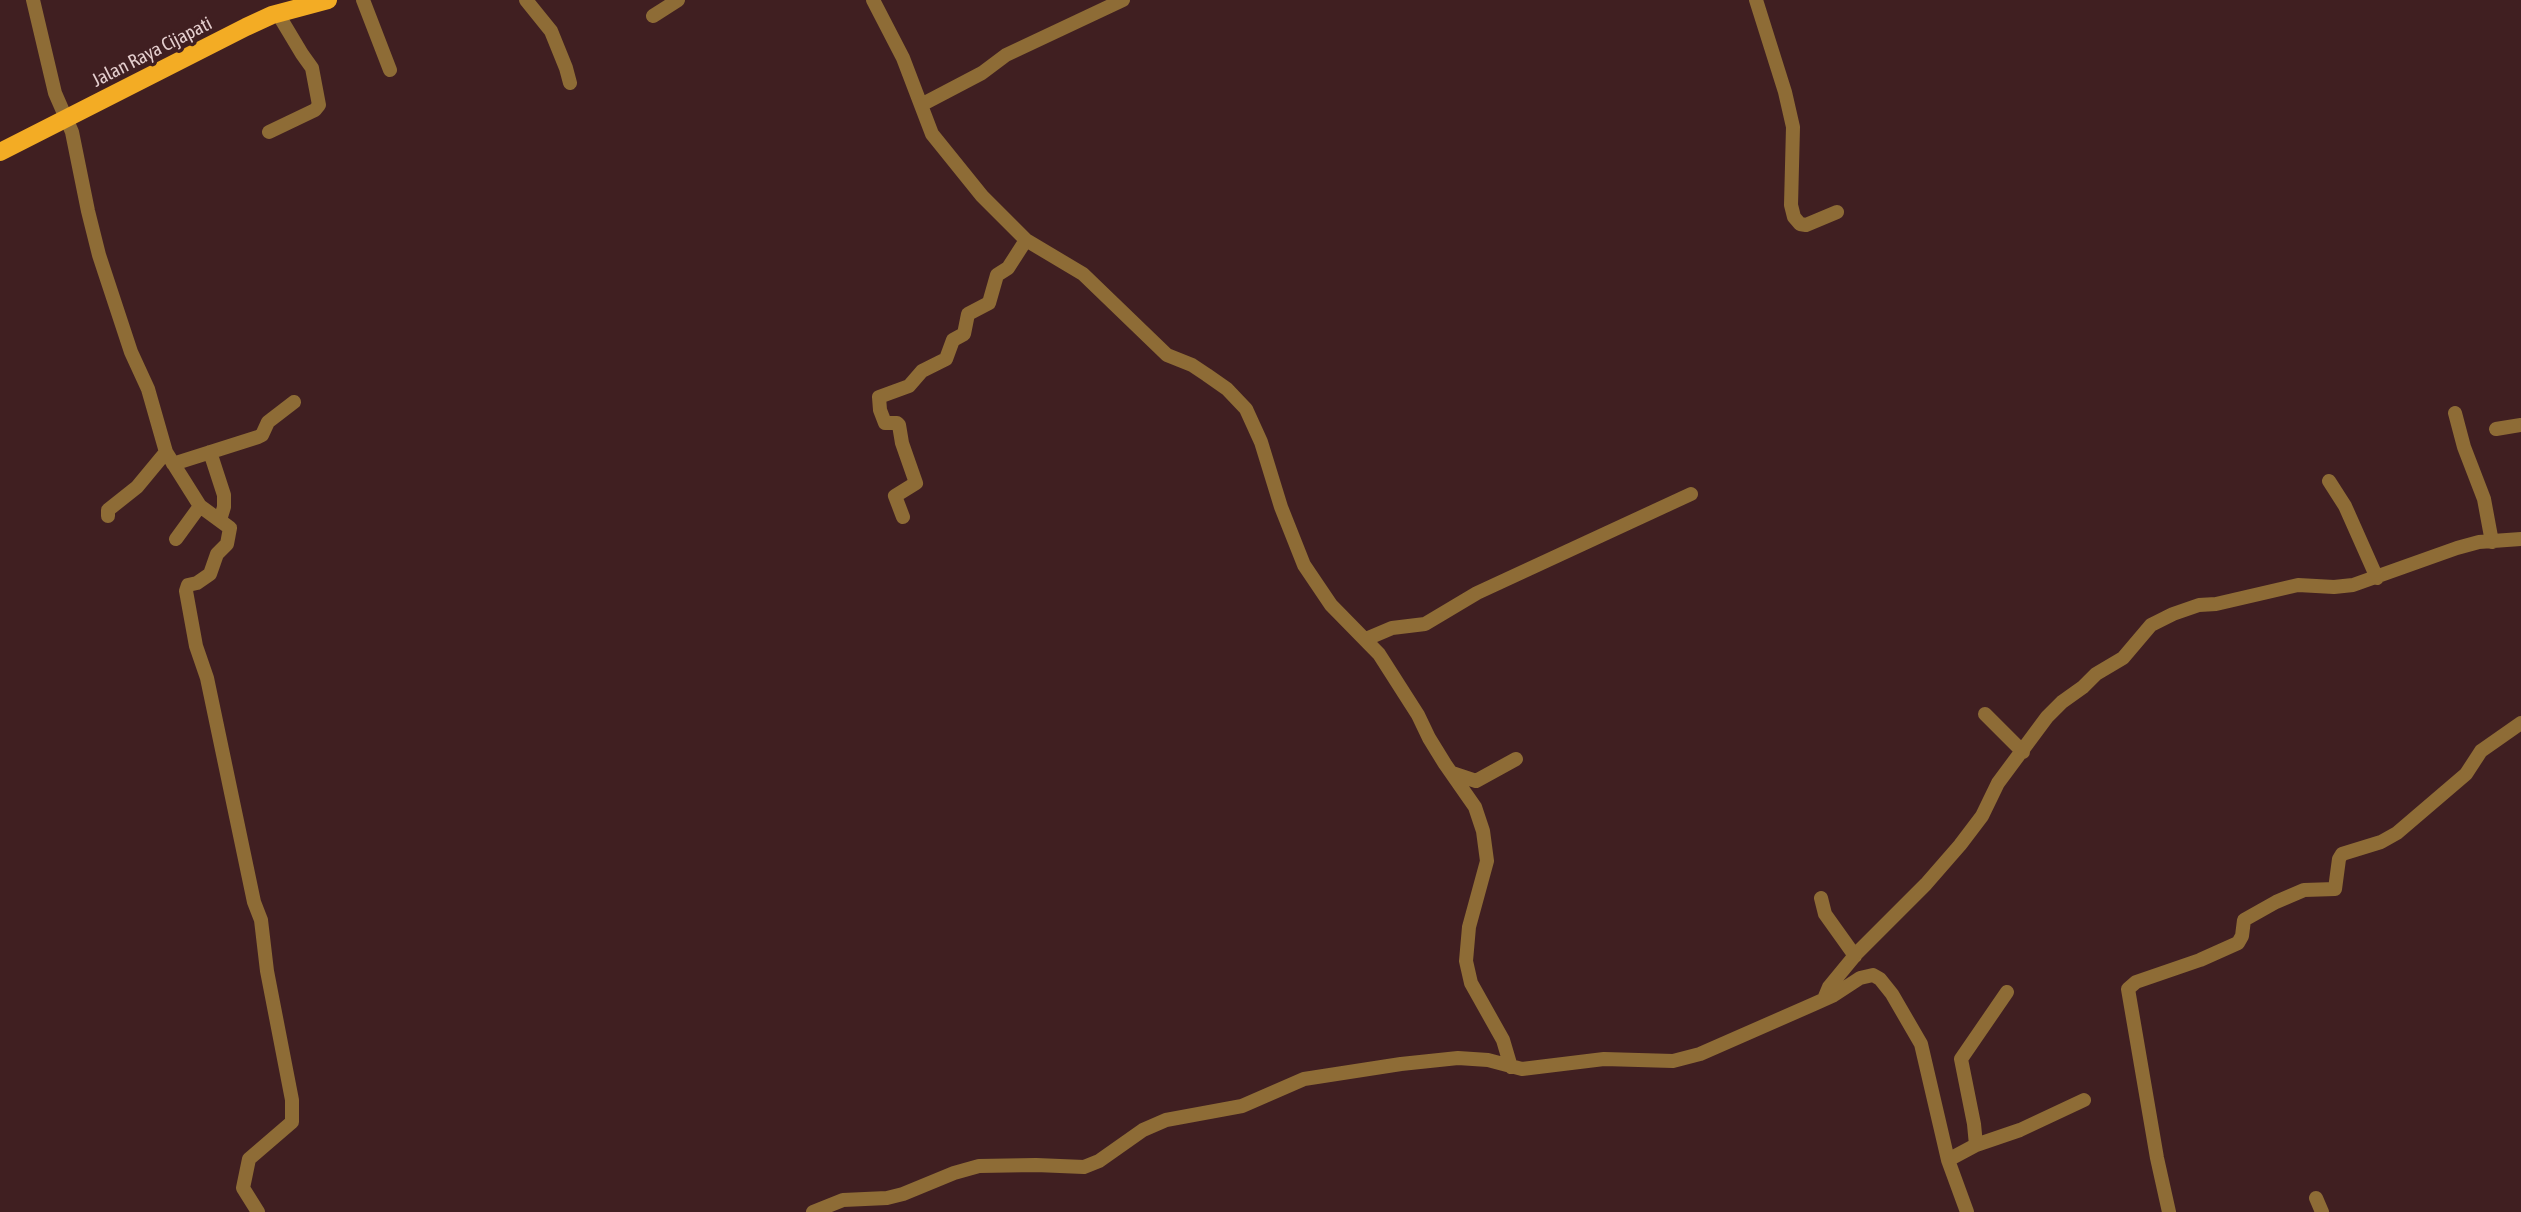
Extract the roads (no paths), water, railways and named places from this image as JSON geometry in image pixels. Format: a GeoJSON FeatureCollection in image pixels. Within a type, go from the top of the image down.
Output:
{"type":"FeatureCollection","features":[{"type":"Feature","properties":{"kind":"main road","name":"Jalan Raya Cijapati"},"geometry":{"type":"LineString","coordinates":[[0,152],[246,27],[278,14],[328,0]]}},
{"type":"Feature","properties":{"kind":"street"},"geometry":{"type":"LineString","coordinates":[[33,0],[55,93],[67,119],[76,149],[99,255],[131,352],[148,389],[169,458],[200,506],[230,528],[227,544],[217,554],[209,577],[188,585],[186,591],[254,902],[261,920],[267,971],[293,1118],[292,1122],[249,1158],[243,1188],[258,1212]]}},
{"type":"Feature","properties":{"kind":"street"},"geometry":{"type":"LineString","coordinates":[[363,0],[390,70]]}},
{"type":"Feature","properties":{"kind":"street"},"geometry":{"type":"LineString","coordinates":[[526,0],[551,31],[570,83]]}},
{"type":"Feature","properties":{"kind":"street"},"geometry":{"type":"LineString","coordinates":[[653,16],[678,0]]}},
{"type":"Feature","properties":{"kind":"street"},"geometry":{"type":"LineString","coordinates":[[873,0],[903,58],[926,121],[940,147],[982,196],[1026,240],[1083,274],[1167,355],[1192,365],[1207,375],[1227,389],[1247,409],[1304,565],[1331,605],[1379,654],[1475,807],[1487,853],[1469,927],[1466,953],[1468,970],[1478,995],[1503,1040],[1511,1067]]}},
{"type":"Feature","properties":{"kind":"street"},"geometry":{"type":"LineString","coordinates":[[921,105],[982,73],[1006,55],[1123,0]]}},
{"type":"Feature","properties":{"kind":"street"},"geometry":{"type":"LineString","coordinates":[[1756,0],[1785,92],[1793,127],[1791,205],[1794,217],[1800,224],[1807,225],[1837,212]]}},
{"type":"Feature","properties":{"kind":"street"},"geometry":{"type":"LineString","coordinates":[[270,132],[315,110],[319,105],[311,65],[278,14]]}},
{"type":"Feature","properties":{"kind":"street"},"geometry":{"type":"LineString","coordinates":[[903,517],[895,494],[916,483],[902,443],[899,425],[885,424],[879,397],[909,386],[922,371],[946,359],[953,340],[964,334],[968,314],[989,303],[998,275],[1008,268],[1026,240]]}},
{"type":"Feature","properties":{"kind":"street"},"geometry":{"type":"LineString","coordinates":[[108,516],[108,510],[169,458],[210,452],[262,435],[268,422],[294,402]]}},
{"type":"Feature","properties":{"kind":"street"},"geometry":{"type":"LineString","coordinates":[[2455,413],[2464,447],[2481,491],[2492,542]]}},
{"type":"Feature","properties":{"kind":"street"},"geometry":{"type":"LineString","coordinates":[[2496,429],[2521,425]]}},
{"type":"Feature","properties":{"kind":"street"},"geometry":{"type":"LineString","coordinates":[[210,452],[224,495],[220,520]]}},
{"type":"Feature","properties":{"kind":"street"},"geometry":{"type":"LineString","coordinates":[[2329,481],[2345,506],[2378,578]]}},
{"type":"Feature","properties":{"kind":"street"},"geometry":{"type":"LineString","coordinates":[[1366,639],[1392,628],[1425,624],[1485,589],[1691,494]]}},
{"type":"Feature","properties":{"kind":"street"},"geometry":{"type":"LineString","coordinates":[[176,539],[200,506]]}},
{"type":"Feature","properties":{"kind":"street"},"geometry":{"type":"LineString","coordinates":[[1825,999],[1829,987],[1855,956],[1926,884],[1960,845],[1982,816],[1998,783],[2047,717],[2096,674],[2123,658],[2151,625],[2199,605],[2216,604],[2298,584],[2333,587],[2353,585],[2457,548],[2479,542],[2521,539]]}},
{"type":"Feature","properties":{"kind":"street"},"geometry":{"type":"LineString","coordinates":[[1985,714],[2023,752]]}},
{"type":"Feature","properties":{"kind":"street"},"geometry":{"type":"LineString","coordinates":[[2169,1212],[2128,989],[2136,982],[2200,960],[2238,943],[2242,936],[2244,919],[2291,895],[2304,890],[2335,889],[2342,854],[2381,842],[2396,833],[2466,774],[2481,751],[2521,723]]}},
{"type":"Feature","properties":{"kind":"street"},"geometry":{"type":"LineString","coordinates":[[1451,772],[1476,781],[1516,759]]}},
{"type":"Feature","properties":{"kind":"street"},"geometry":{"type":"LineString","coordinates":[[1821,898],[1825,914],[1855,956]]}},
{"type":"Feature","properties":{"kind":"street"},"geometry":{"type":"LineString","coordinates":[[813,1212],[843,1200],[887,1198],[903,1194],[979,1166],[1026,1164],[1084,1167],[1099,1161],[1143,1130],[1166,1120],[1242,1107],[1298,1080],[1458,1058],[1488,1060],[1511,1067],[1541,1068],[1619,1058],[1673,1061],[1700,1054],[1825,999],[1867,975],[1876,976],[1886,986],[1922,1044],[1948,1160],[1967,1212]]}},
{"type":"Feature","properties":{"kind":"street"},"geometry":{"type":"LineString","coordinates":[[1976,1145],[1961,1059],[2007,992]]}},
{"type":"Feature","properties":{"kind":"street"},"geometry":{"type":"LineString","coordinates":[[1948,1160],[1976,1145],[2020,1130],[2084,1100]]}},
{"type":"Feature","properties":{"kind":"street"},"geometry":{"type":"LineString","coordinates":[[2316,1198],[2322,1212]]}}]}
